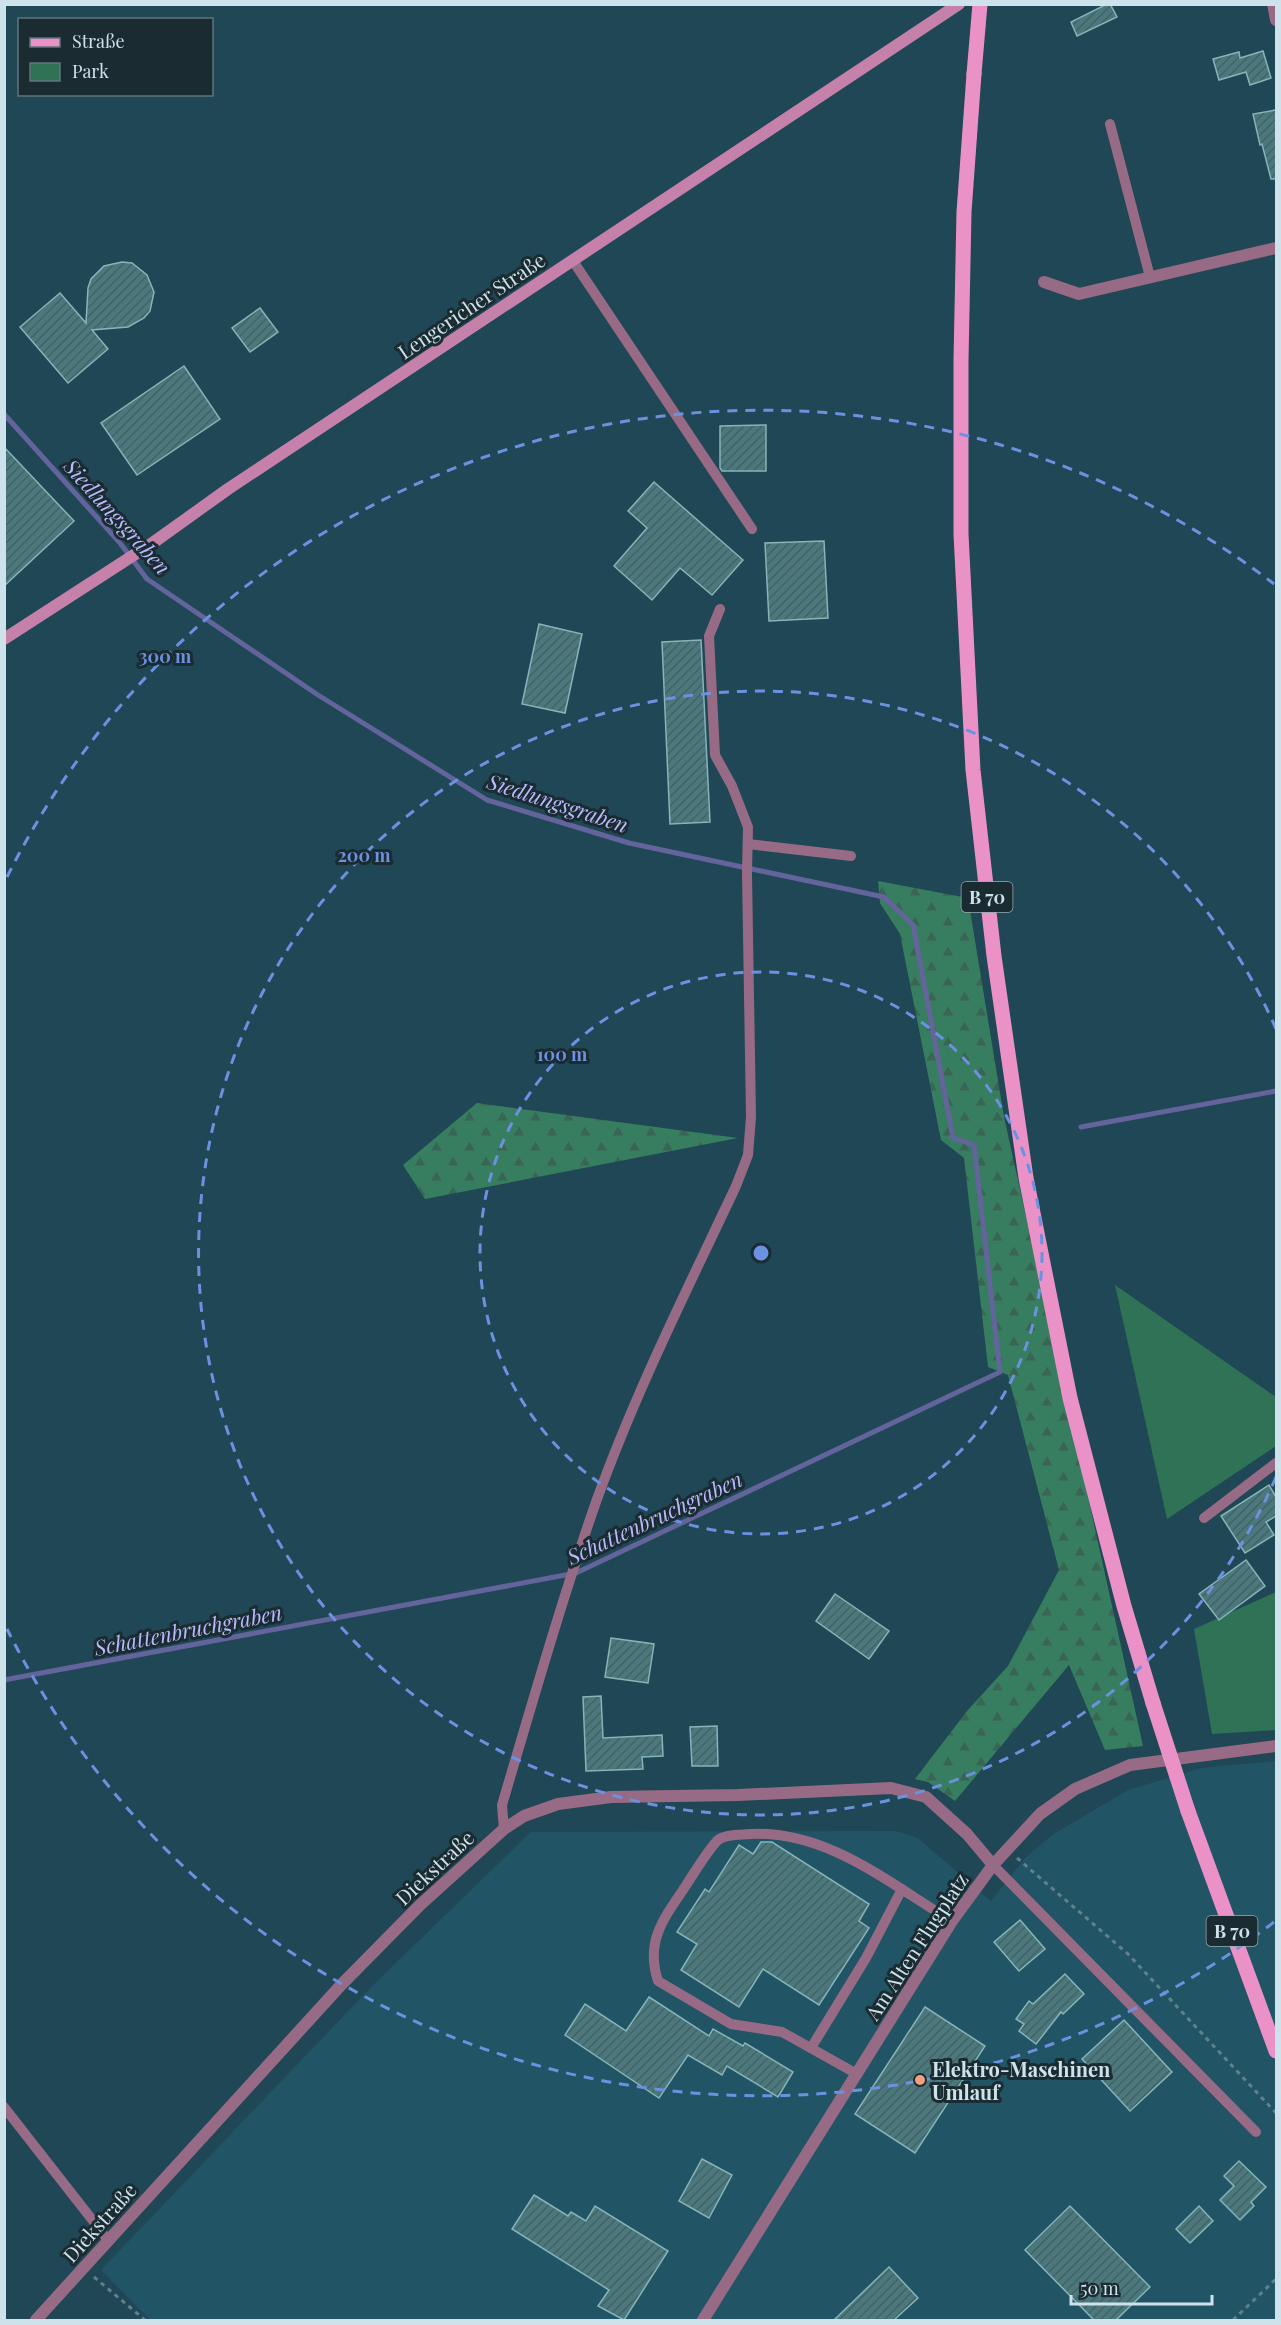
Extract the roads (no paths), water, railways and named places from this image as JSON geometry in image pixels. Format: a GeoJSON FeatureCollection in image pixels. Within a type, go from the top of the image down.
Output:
{"type":"FeatureCollection","features":[{"type":"Feature","properties":{"kind":"main road","name":"Lengericher Straße"},"geometry":{"type":"LineString","coordinates":[[4,639],[154,542],[228,489],[959,4]]}},
{"type":"Feature","properties":{"kind":"main road","name":"B 70"},"geometry":{"type":"LineString","coordinates":[[980,4],[964,212],[961,534],[973,770],[994,956],[1029,1189],[1070,1398],[1124,1606],[1153,1703],[1188,1811],[1276,2051]]}},
{"type":"Feature","properties":{"kind":"street"},"geometry":{"type":"LineString","coordinates":[[1273,4],[1276,20]]}},
{"type":"Feature","properties":{"kind":"street"},"geometry":{"type":"LineString","coordinates":[[1044,282],[1079,294],[1276,248]]}},
{"type":"Feature","properties":{"kind":"street","name":"Am Alten Flugplatz"},"geometry":{"type":"LineString","coordinates":[[703,2320],[952,1921],[993,1864],[1040,1814],[1075,1790],[1130,1765],[1276,1746]]}},
{"type":"Feature","properties":{"kind":"street","name":"Diekstraße"},"geometry":{"type":"LineString","coordinates":[[36,2320],[342,1984],[420,1905],[504,1829],[524,1816],[558,1804],[611,1797],[738,1795],[891,1788],[926,1797],[966,1834],[993,1864]]}},
{"type":"Feature","properties":{"kind":"lane"},"geometry":{"type":"LineString","coordinates":[[1110,124],[1150,277]]}},
{"type":"Feature","properties":{"kind":"lane"},"geometry":{"type":"LineString","coordinates":[[573,261],[752,529]]}},
{"type":"Feature","properties":{"kind":"lane"},"geometry":{"type":"LineString","coordinates":[[504,1829],[502,1805],[567,1586],[597,1500],[644,1383],[736,1186],[748,1155],[752,1117],[748,827],[732,786],[716,755],[709,636],[720,609]]}},
{"type":"Feature","properties":{"kind":"lane"},"geometry":{"type":"LineString","coordinates":[[748,849],[851,856]]}},
{"type":"Feature","properties":{"kind":"lane"},"geometry":{"type":"LineString","coordinates":[[1204,1518],[1276,1463]]}},
{"type":"Feature","properties":{"kind":"lane"},"geometry":{"type":"LineString","coordinates":[[857,2074],[782,2032],[731,2024],[658,1981],[652,1964],[654,1946],[663,1918],[719,1840],[734,1835],[764,1834],[786,1836],[831,1850],[871,1869],[952,1921]]}},
{"type":"Feature","properties":{"kind":"lane"},"geometry":{"type":"LineString","coordinates":[[993,1864],[1256,2132]]}},
{"type":"Feature","properties":{"kind":"lane"},"geometry":{"type":"LineString","coordinates":[[811,2048],[866,1958],[902,1889]]}},
{"type":"Feature","properties":{"kind":"lane"},"geometry":{"type":"LineString","coordinates":[[4,2107],[108,2240]]}},
{"type":"Feature","properties":{"kind":"waterway","name":"Siedlungsgraben"},"geometry":{"type":"LineString","coordinates":[[4,414],[120,543],[147,579],[318,695],[487,800],[629,843],[884,897],[913,925],[953,1138],[974,1145],[1000,1372],[576,1573],[4,1680]]}},
{"type":"Feature","properties":{"kind":"waterway","name":"Schattenbruchgraben"},"geometry":{"type":"LineString","coordinates":[[1081,1127],[1276,1091]]}},
{"type":"Feature","properties":{"kind":"place","name":"Elektro-Maschinen Umlauf"},"geometry":{"type":"Point","coordinates":[920,2080]}}]}
